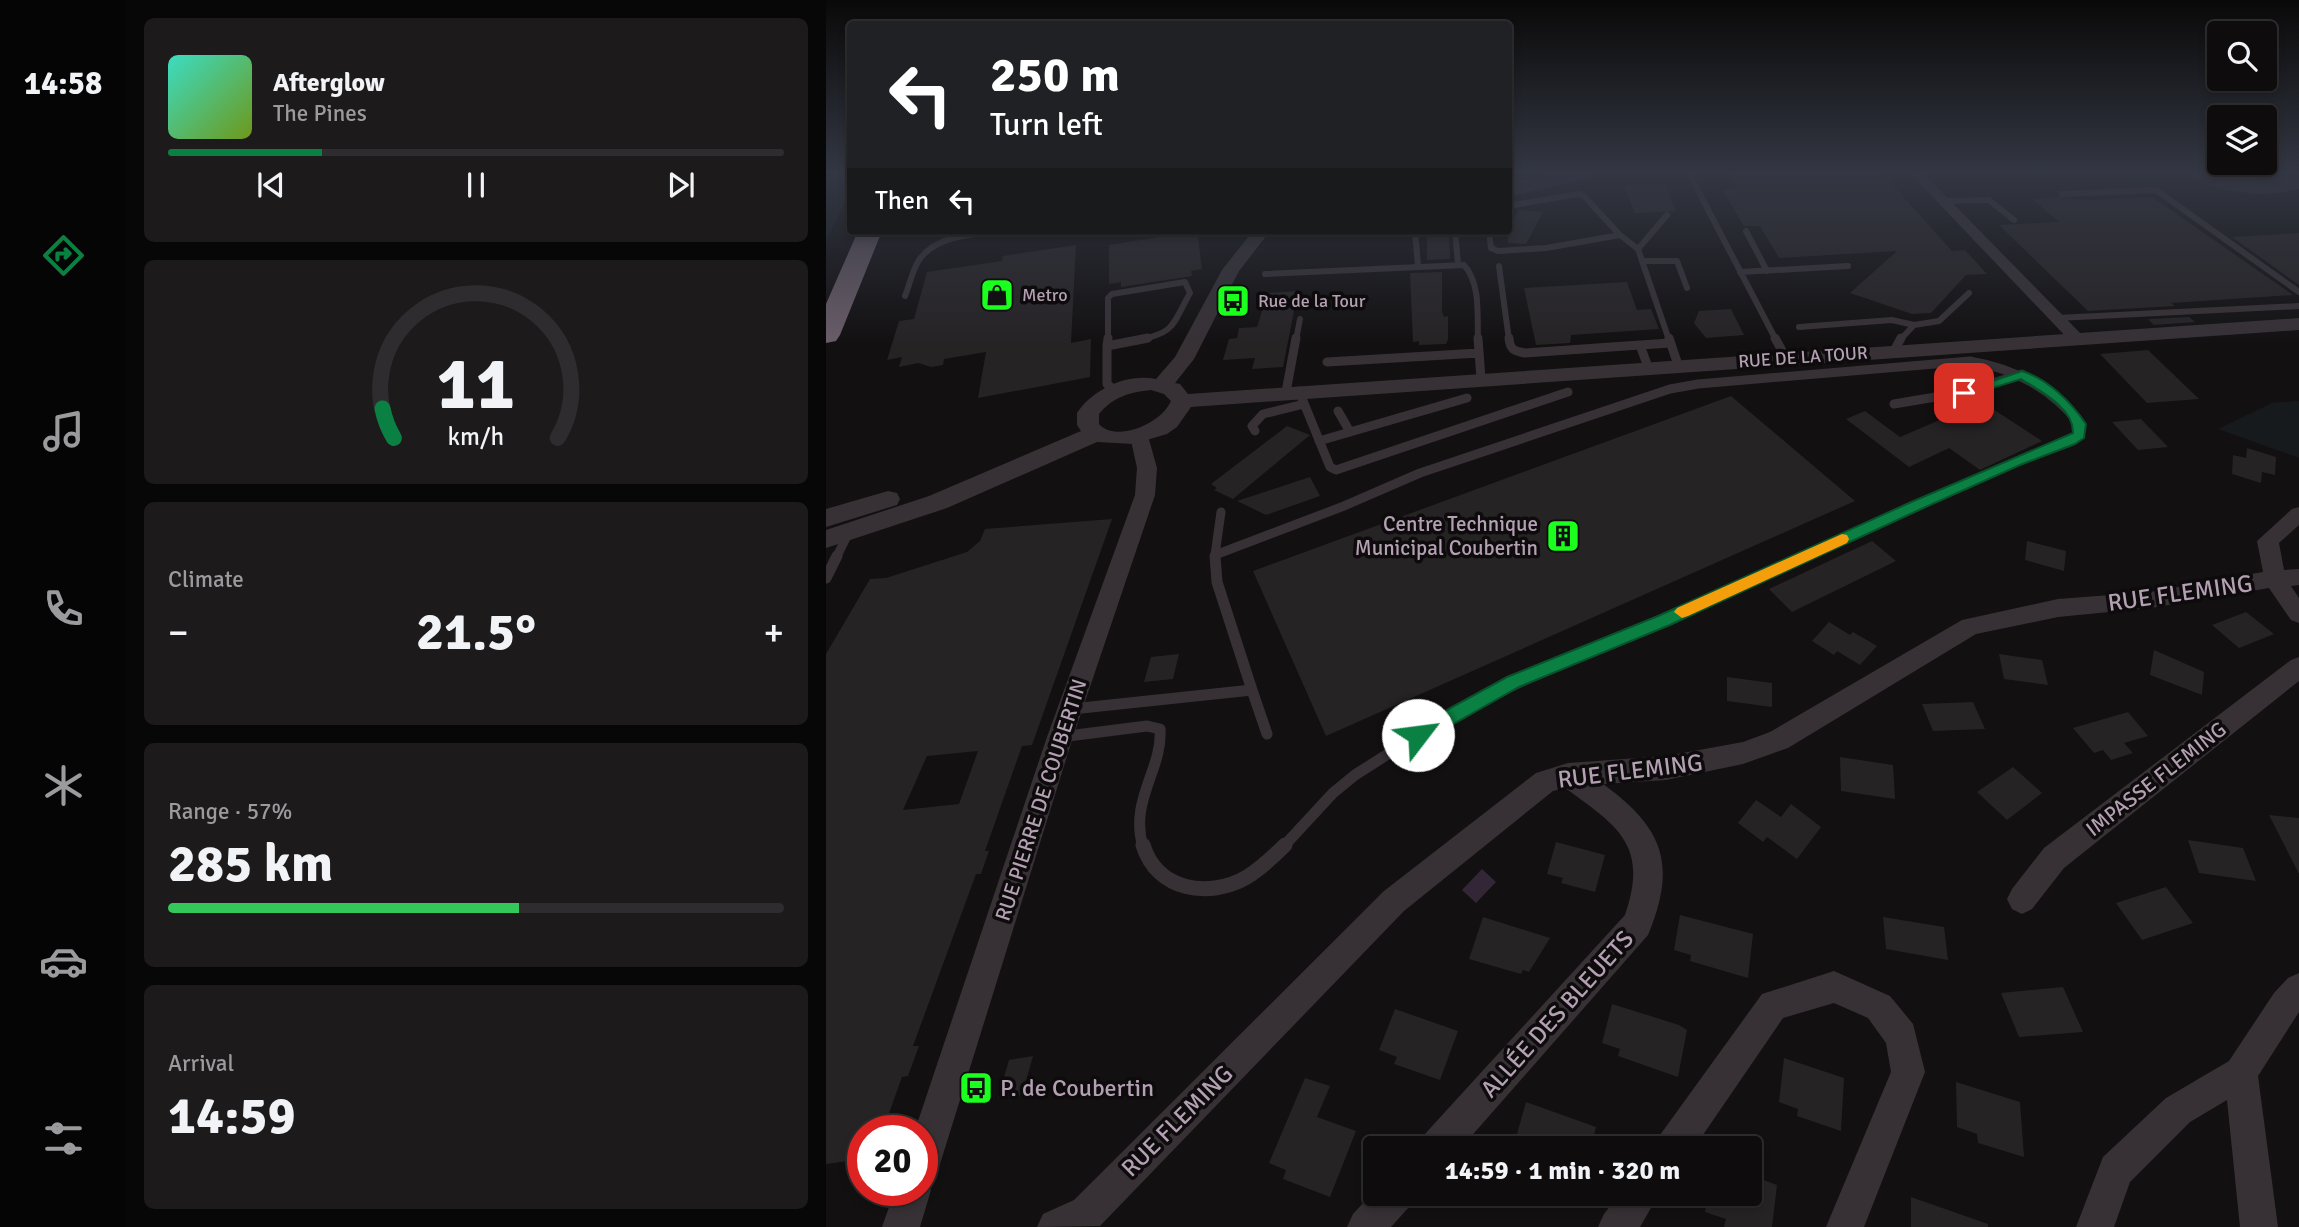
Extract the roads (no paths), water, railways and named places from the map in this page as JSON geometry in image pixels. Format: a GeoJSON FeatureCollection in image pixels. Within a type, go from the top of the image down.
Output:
{"type":"FeatureCollection","features":[{"type":"Feature","properties":{"kind":"highway"},"geometry":{"type":"LineString","coordinates":[[831,265],[846,230]]}},
{"type":"Feature","properties":{"kind":"highway"},"geometry":{"type":"LineString","coordinates":[[826,335],[868,235]]}},
{"type":"Feature","properties":{"kind":"street"},"geometry":{"type":"LineString","coordinates":[[1972,230],[2077,339]]}},
{"type":"Feature","properties":{"kind":"street"},"geometry":{"type":"LineString","coordinates":[[1162,385],[1184,359],[1231,271],[1259,235]]}},
{"type":"Feature","properties":{"kind":"street","name":"RUE DE LA TOUR"},"geometry":{"type":"LineString","coordinates":[[1182,401],[1296,396],[1480,379],[2299,324]]}},
{"type":"Feature","properties":{"kind":"street"},"geometry":{"type":"LineString","coordinates":[[826,518],[1091,430],[1117,438],[1139,436],[1153,431],[1175,417],[1182,401],[1179,394],[1162,385],[1139,385],[1115,391],[1093,405],[1088,413],[1091,430]]}},
{"type":"Feature","properties":{"kind":"street"},"geometry":{"type":"LineString","coordinates":[[837,536],[938,502],[1091,430]]}},
{"type":"Feature","properties":{"kind":"street","name":"RUE PIERRE DE COUBERTIN"},"geometry":{"type":"LineString","coordinates":[[938,1115],[1060,737],[1145,495],[1147,468],[1139,436]]}},
{"type":"Feature","properties":{"kind":"street"},"geometry":{"type":"LineString","coordinates":[[2299,514],[2268,541],[2270,566],[2287,578],[2299,614]]}},
{"type":"Feature","properties":{"kind":"street","name":"RUE FLEMING"},"geometry":{"type":"LineString","coordinates":[[1056,1227],[1087,1213],[1394,901],[1545,782],[1568,775],[1666,768],[1755,749],[1779,740],[1826,713],[1969,626],[2058,608],[2150,600],[2246,582],[2287,578]]}},
{"type":"Feature","properties":{"kind":"street","name":"IMPASSE FLEMING"},"geometry":{"type":"LineString","coordinates":[[2022,899],[2054,858],[2299,667]]}},
{"type":"Feature","properties":{"kind":"street","name":"ALLÉE DES BLEUETS"},"geometry":{"type":"LineString","coordinates":[[1448,1136],[1637,924],[1650,880],[1645,846],[1632,828],[1608,805],[1568,775]]}},
{"type":"Feature","properties":{"kind":"street"},"geometry":{"type":"LineString","coordinates":[[1681,1136],[1773,1005],[1834,987],[1879,1007],[1901,1035],[1908,1072],[1845,1227]]}},
{"type":"Feature","properties":{"kind":"street"},"geometry":{"type":"LineString","coordinates":[[2095,1227],[2116,1170],[2178,1110],[2241,1073],[2285,1004],[2299,989]]}},
{"type":"Feature","properties":{"kind":"street"},"geometry":{"type":"LineString","coordinates":[[2241,1073],[2259,1227]]}},
{"type":"Feature","properties":{"kind":"street"},"geometry":{"type":"LineString","coordinates":[[901,1227],[908,1206]]}},
{"type":"Feature","properties":{"kind":"street"},"geometry":{"type":"LineString","coordinates":[[1366,1227],[1385,1206]]}},
{"type":"Feature","properties":{"kind":"street"},"geometry":{"type":"LineString","coordinates":[[1618,1227],[1633,1206]]}},
{"type":"Feature","properties":{"kind":"lane"},"geometry":{"type":"LineString","coordinates":[[1616,230],[1638,249],[1678,365]]}},
{"type":"Feature","properties":{"kind":"lane"},"geometry":{"type":"LineString","coordinates":[[1638,249],[1654,230]]}},
{"type":"Feature","properties":{"kind":"lane"},"geometry":{"type":"LineString","coordinates":[[1718,230],[1786,358]]}},
{"type":"Feature","properties":{"kind":"lane"},"geometry":{"type":"LineString","coordinates":[[2212,230],[2299,292]]}},
{"type":"Feature","properties":{"kind":"lane"},"geometry":{"type":"LineString","coordinates":[[1746,231],[1767,271]]}},
{"type":"Feature","properties":{"kind":"lane"},"geometry":{"type":"LineString","coordinates":[[1489,235],[1491,248],[1498,251],[1546,248],[1620,234]]}},
{"type":"Feature","properties":{"kind":"lane"},"geometry":{"type":"LineString","coordinates":[[905,296],[920,259],[931,249],[960,237],[975,235]]}},
{"type":"Feature","properties":{"kind":"lane"},"geometry":{"type":"LineString","coordinates":[[1415,235],[1418,265]]}},
{"type":"Feature","properties":{"kind":"lane"},"geometry":{"type":"LineString","coordinates":[[1455,235],[1458,264]]}},
{"type":"Feature","properties":{"kind":"lane"},"geometry":{"type":"LineString","coordinates":[[1642,261],[1677,261],[1687,288]]}},
{"type":"Feature","properties":{"kind":"lane"},"geometry":{"type":"LineString","coordinates":[[1265,274],[1464,265],[1471,273],[1475,285],[1480,379]]}},
{"type":"Feature","properties":{"kind":"lane"},"geometry":{"type":"LineString","coordinates":[[1499,265],[1510,347],[1514,351],[1525,353],[1670,343]]}},
{"type":"Feature","properties":{"kind":"lane"},"geometry":{"type":"LineString","coordinates":[[1740,272],[1847,266]]}},
{"type":"Feature","properties":{"kind":"lane"},"geometry":{"type":"LineString","coordinates":[[1106,346],[1162,335],[1170,329],[1190,293],[1185,282],[1112,294],[1108,298],[1106,346],[1107,384],[1115,391]]}},
{"type":"Feature","properties":{"kind":"lane"},"geometry":{"type":"LineString","coordinates":[[1799,327],[1892,320],[1914,325],[1939,321],[1969,293]]}},
{"type":"Feature","properties":{"kind":"lane"},"geometry":{"type":"LineString","coordinates":[[2057,318],[2299,306]]}},
{"type":"Feature","properties":{"kind":"lane"},"geometry":{"type":"LineString","coordinates":[[1300,319],[1296,396],[1330,467],[1336,470],[1569,392]]}},
{"type":"Feature","properties":{"kind":"lane"},"geometry":{"type":"LineString","coordinates":[[1894,351],[1903,334],[1914,325]]}},
{"type":"Feature","properties":{"kind":"lane"},"geometry":{"type":"LineString","coordinates":[[1640,345],[1648,367]]}},
{"type":"Feature","properties":{"kind":"lane"},"geometry":{"type":"LineString","coordinates":[[1327,362],[1479,353]]}},
{"type":"Feature","properties":{"kind":"lane"},"geometry":{"type":"LineString","coordinates":[[1060,737],[1147,726],[1160,729],[1162,740],[1146,783],[1139,820],[1142,850],[1156,870],[1175,884],[1199,889],[1233,885],[1260,870],[1335,791],[1378,758],[1513,682],[1664,620],[2016,462],[2070,442],[2080,435],[2080,424],[2052,393],[2022,374],[1992,364],[1970,361],[1698,384],[1670,389],[1420,473],[1344,506],[1215,555]]}},
{"type":"Feature","properties":{"kind":"lane"},"geometry":{"type":"LineString","coordinates":[[1894,404],[1945,398],[1982,389],[2022,374]]}},
{"type":"Feature","properties":{"kind":"lane"},"geometry":{"type":"LineString","coordinates":[[1255,431],[1252,426],[1263,414],[1296,396]]}},
{"type":"Feature","properties":{"kind":"lane"},"geometry":{"type":"LineString","coordinates":[[1319,441],[1467,398]]}},
{"type":"Feature","properties":{"kind":"lane"},"geometry":{"type":"LineString","coordinates":[[1338,411],[1350,432]]}},
{"type":"Feature","properties":{"kind":"lane"},"geometry":{"type":"LineString","coordinates":[[826,578],[837,536],[862,508]]}},
{"type":"Feature","properties":{"kind":"lane"},"geometry":{"type":"LineString","coordinates":[[1221,512],[1215,555],[1217,582],[1267,734]]}},
{"type":"Feature","properties":{"kind":"lane"},"geometry":{"type":"LineString","coordinates":[[1070,709],[1252,690]]}},
{"type":"Feature","properties":{"kind":"place","name":"Metro"},"geometry":{"type":"Point","coordinates":[997,295]}},
{"type":"Feature","properties":{"kind":"place","name":"Rue de la Tour"},"geometry":{"type":"Point","coordinates":[1233,301]}},
{"type":"Feature","properties":{"kind":"place","name":"Centre Technique Municipal Coubertin"},"geometry":{"type":"Point","coordinates":[1563,536]}},
{"type":"Feature","properties":{"kind":"place","name":"P. de Coubertin"},"geometry":{"type":"Point","coordinates":[976,1088]}}]}
